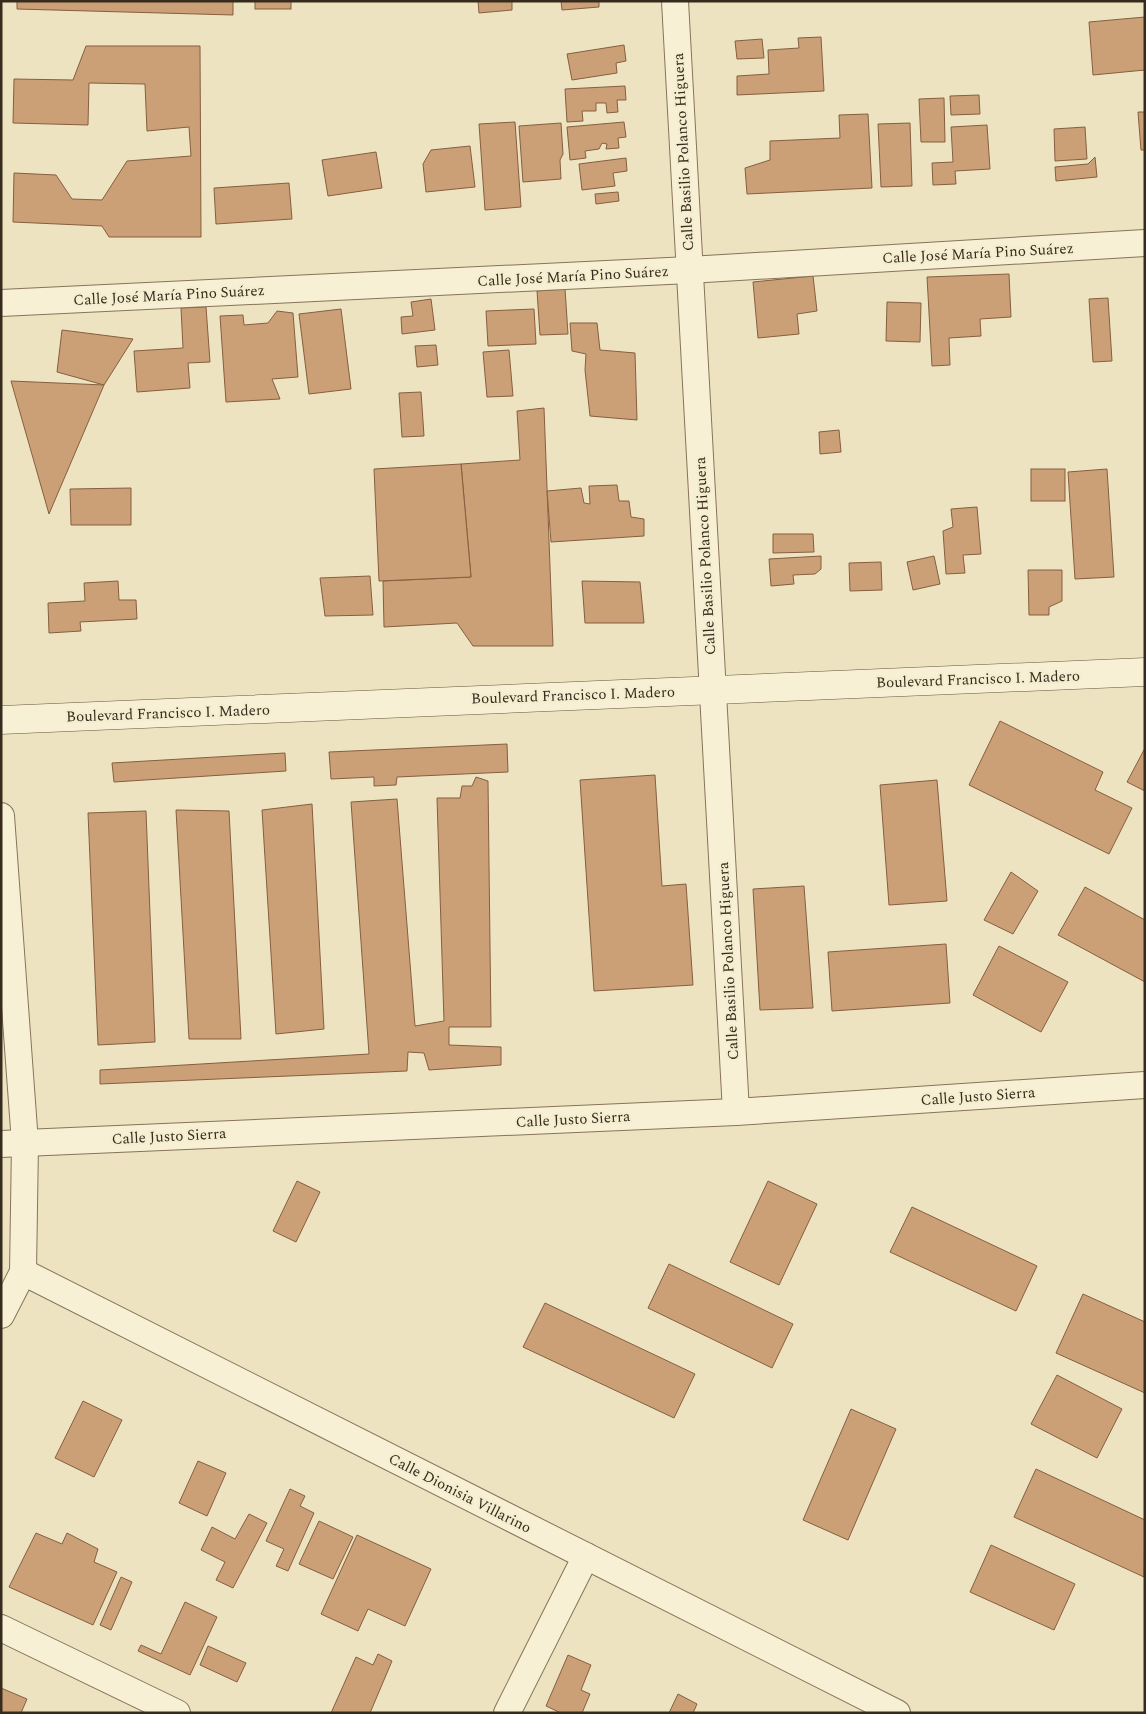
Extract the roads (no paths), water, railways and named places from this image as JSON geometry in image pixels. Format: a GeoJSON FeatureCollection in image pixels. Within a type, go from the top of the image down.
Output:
{"type":"FeatureCollection","features":[{"type":"Feature","properties":{"kind":"street","name":"Calle Basilio Polanco Higuera"},"geometry":{"type":"LineString","coordinates":[[675,1],[736,1112]]}},
{"type":"Feature","properties":{"kind":"street","name":"Calle José María Pino Suárez"},"geometry":{"type":"LineString","coordinates":[[1,303],[690,270],[1145,243]]}},
{"type":"Feature","properties":{"kind":"street","name":"Boulevard Francisco I. Madero"},"geometry":{"type":"LineString","coordinates":[[1,720],[1145,672]]}},
{"type":"Feature","properties":{"kind":"street"},"geometry":{"type":"LineString","coordinates":[[1,816],[13,1143],[23,1272],[1,1316]]}},
{"type":"Feature","properties":{"kind":"street","name":"Calle Justo Sierra"},"geometry":{"type":"LineString","coordinates":[[13,1143],[736,1112],[1145,1085]]}},
{"type":"Feature","properties":{"kind":"street","name":"Calle Dionisia Villarino"},"geometry":{"type":"LineString","coordinates":[[23,1272],[897,1713]]}},
{"type":"Feature","properties":{"kind":"street"},"geometry":{"type":"LineString","coordinates":[[507,1713],[586,1556]]}},
{"type":"Feature","properties":{"kind":"street"},"geometry":{"type":"LineString","coordinates":[[1,1628],[177,1713]]}}]}
